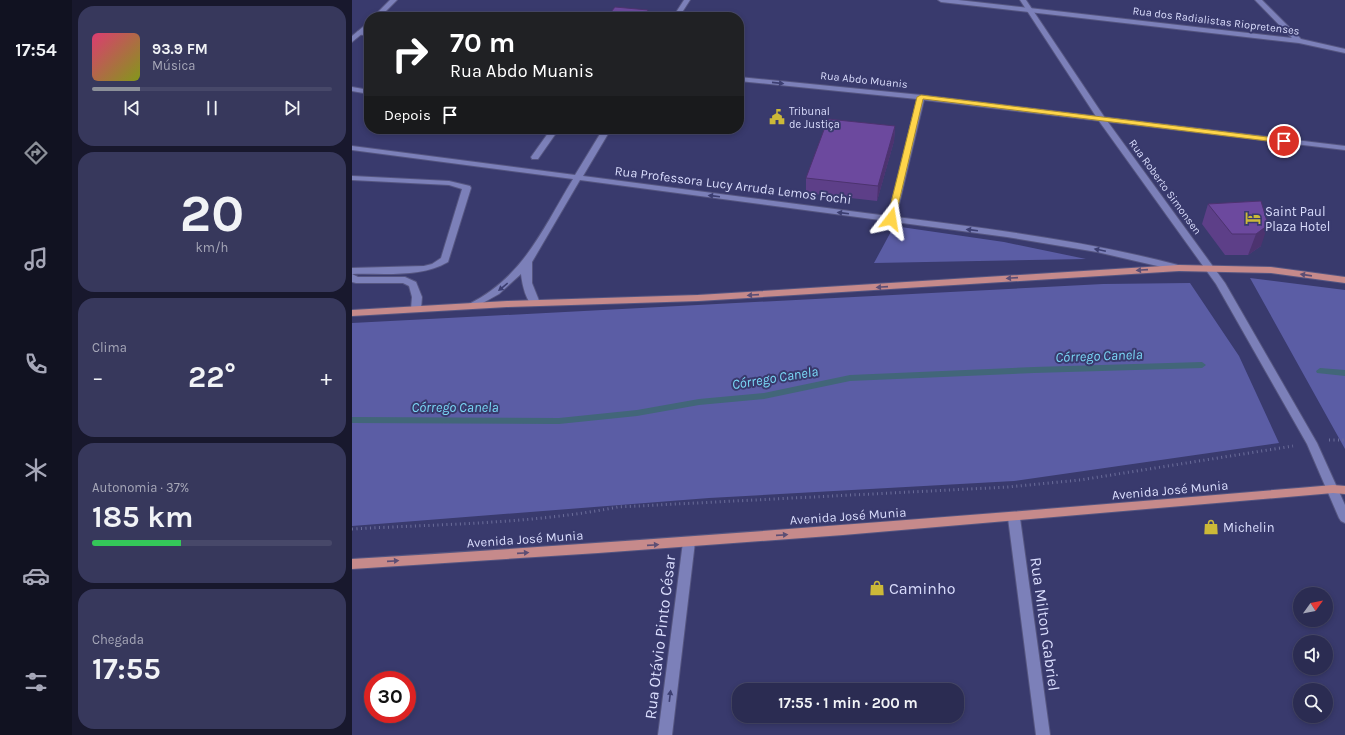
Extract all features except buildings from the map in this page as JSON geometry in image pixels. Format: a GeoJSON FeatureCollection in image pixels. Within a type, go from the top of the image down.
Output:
{"type":"FeatureCollection","features":[{"type":"Feature","properties":{"kind":"main road"},"geometry":{"type":"LineString","coordinates":[[352,313],[535,303],[698,298],[1179,268],[1271,270],[1345,280]]}},
{"type":"Feature","properties":{"kind":"main road","name":"Avenida José Munia"},"geometry":{"type":"LineString","coordinates":[[353,564],[689,542],[1014,518],[1333,489],[1345,490]]}},
{"type":"Feature","properties":{"kind":"street"},"geometry":{"type":"LineString","coordinates":[[381,12],[394,0]]}},
{"type":"Feature","properties":{"kind":"street"},"geometry":{"type":"LineString","coordinates":[[679,12],[687,0]]}},
{"type":"Feature","properties":{"kind":"street","name":"Rua dos Radialistas Riopretenses"},"geometry":{"type":"LineString","coordinates":[[941,0],[1299,41],[1345,51]]}},
{"type":"Feature","properties":{"kind":"street","name":"Rua Roberto Simonsen"},"geometry":{"type":"LineString","coordinates":[[1023,0],[1102,119],[1220,283],[1312,443],[1345,518]]}},
{"type":"Feature","properties":{"kind":"street"},"geometry":{"type":"LineString","coordinates":[[1258,0],[1299,41]]}},
{"type":"Feature","properties":{"kind":"street"},"geometry":{"type":"LineString","coordinates":[[352,40],[364,29]]}},
{"type":"Feature","properties":{"kind":"street"},"geometry":{"type":"LineString","coordinates":[[360,33],[364,33]]}},
{"type":"Feature","properties":{"kind":"street","name":"Rua Abdo Muanis"},"geometry":{"type":"LineString","coordinates":[[744,79],[921,97],[1345,148]]}},
{"type":"Feature","properties":{"kind":"street"},"geometry":{"type":"LineString","coordinates":[[352,89],[364,91]]}},
{"type":"Feature","properties":{"kind":"street"},"geometry":{"type":"LineString","coordinates":[[891,219],[921,97]]}},
{"type":"Feature","properties":{"kind":"street"},"geometry":{"type":"LineString","coordinates":[[535,157],[551,134]]}},
{"type":"Feature","properties":{"kind":"street"},"geometry":{"type":"LineString","coordinates":[[472,306],[504,287],[514,278],[528,261],[604,134]]}},
{"type":"Feature","properties":{"kind":"street","name":"Rua Professora Lucy Arruda Lemos Fochi"},"geometry":{"type":"LineString","coordinates":[[352,148],[1007,234],[1097,249],[1179,268]]}},
{"type":"Feature","properties":{"kind":"street"},"geometry":{"type":"LineString","coordinates":[[352,178],[449,183],[467,188],[445,260],[424,270],[352,270]]}},
{"type":"Feature","properties":{"kind":"street"},"geometry":{"type":"LineString","coordinates":[[528,261],[525,278],[527,287],[535,303]]}},
{"type":"Feature","properties":{"kind":"street"},"geometry":{"type":"LineString","coordinates":[[352,277],[356,280],[405,280],[413,284],[417,297],[416,309]]}},
{"type":"Feature","properties":{"kind":"street","name":"Rua Milton Gabriel"},"geometry":{"type":"LineString","coordinates":[[1014,518],[1043,735]]}},
{"type":"Feature","properties":{"kind":"street","name":"Rua Otávio Pinto César"},"geometry":{"type":"LineString","coordinates":[[665,735],[689,542]]}},
{"type":"Feature","properties":{"kind":"path"},"geometry":{"type":"LineString","coordinates":[[352,529],[542,519],[582,514],[618,507],[1008,487],[1080,480],[1338,439],[1345,440]]}},
{"type":"Feature","properties":{"kind":"shaded area"},"geometry":{"type":"Polygon","coordinates":[[[894,226],[1004,242],[1086,259],[874,263],[894,226]]]}},
{"type":"Feature","properties":{"kind":"shaded area"},"geometry":{"type":"Polygon","coordinates":[[[1250,278],[1345,290],[1345,449],[1250,278]]]}},
{"type":"Feature","properties":{"kind":"shaded area"},"geometry":{"type":"Polygon","coordinates":[[[1190,283],[1239,356],[1279,443],[1014,481],[709,498],[352,526],[352,323],[1103,284],[1190,283]]]}},
{"type":"Feature","properties":{"kind":"waterway","name":"Córrego Canela"},"geometry":{"type":"LineString","coordinates":[[352,420],[559,421],[637,413],[699,402],[764,396],[850,378],[1034,370],[1202,365]]}},
{"type":"Feature","properties":{"kind":"waterway","name":"Córrego Canela"},"geometry":{"type":"LineString","coordinates":[[1320,371],[1345,373]]}},
{"type":"Feature","properties":{"kind":"place","name":"Tribunal de Justiça"},"geometry":{"type":"Point","coordinates":[777,117]}},
{"type":"Feature","properties":{"kind":"place","name":"Saint Paul Plaza Hotel"},"geometry":{"type":"Point","coordinates":[1253,218]}},
{"type":"Feature","properties":{"kind":"place","name":"Michelin"},"geometry":{"type":"Point","coordinates":[1211,527]}},
{"type":"Feature","properties":{"kind":"place","name":"Caminho"},"geometry":{"type":"Point","coordinates":[877,588]}},
{"type":"Feature","properties":{"kind":"route"},"geometry":{"type":"LineString","coordinates":[[891,219],[921,97],[1284,141]]}}]}
